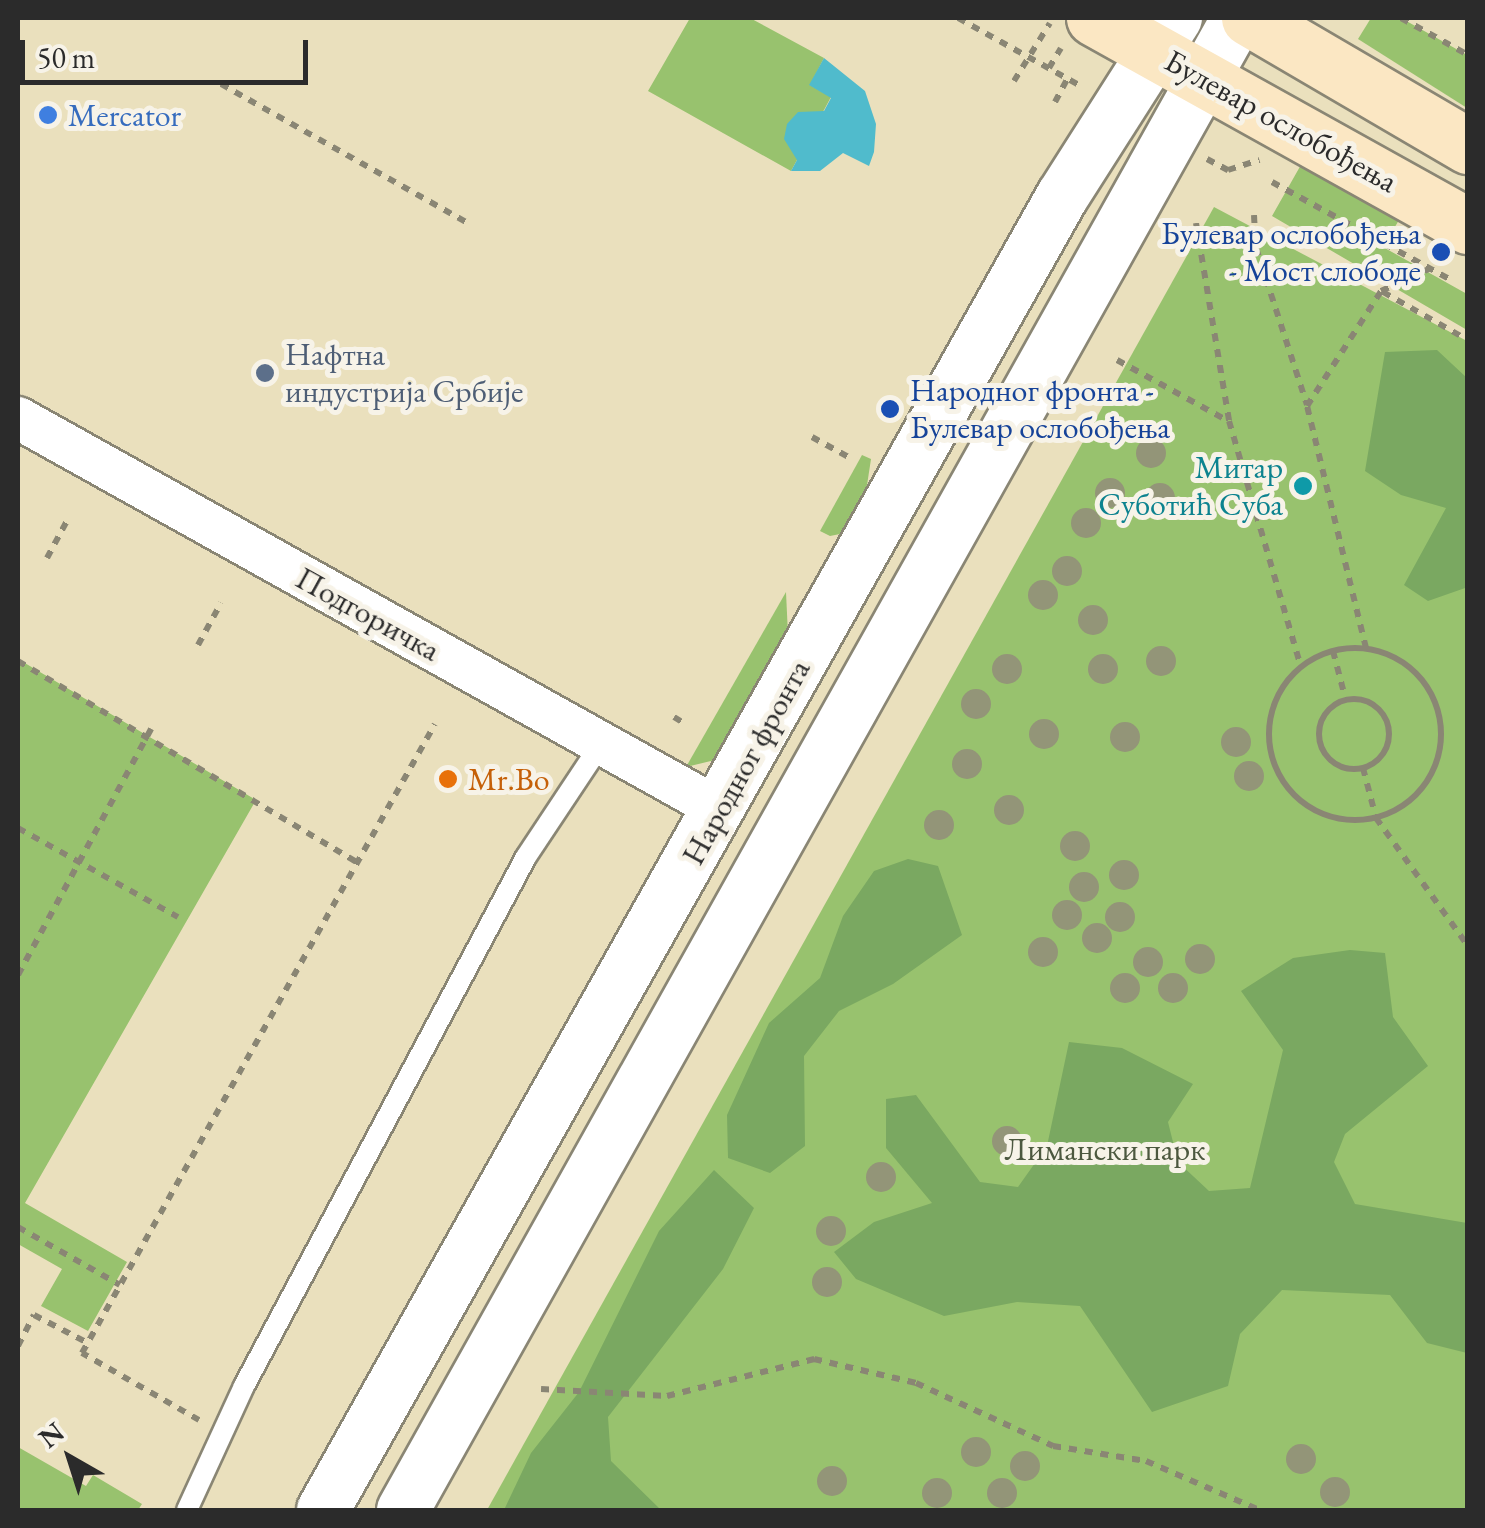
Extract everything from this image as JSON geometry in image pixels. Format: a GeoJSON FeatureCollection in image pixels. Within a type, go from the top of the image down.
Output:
{"type":"FeatureCollection","features":[{"type":"Feature","properties":{"kind":"main road","name":"Булевар ослобођења"},"geometry":{"type":"LineString","coordinates":[[1094,18],[1165,34],[1204,78],[1468,226]]}},
{"type":"Feature","properties":{"kind":"main road"},"geometry":{"type":"LineString","coordinates":[[1249,18],[1468,146]]}},
{"type":"Feature","properties":{"kind":"street","name":"Народног фронта"},"geometry":{"type":"LineString","coordinates":[[402,1510],[1238,18]]}},
{"type":"Feature","properties":{"kind":"street","name":"Народног фронта"},"geometry":{"type":"LineString","coordinates":[[323,1510],[1062,197],[1165,34]]}},
{"type":"Feature","properties":{"kind":"street","name":"Подгоричка"},"geometry":{"type":"LineString","coordinates":[[18,418],[719,810]]}},
{"type":"Feature","properties":{"kind":"lane"},"geometry":{"type":"LineString","coordinates":[[187,1510],[244,1386],[526,856],[601,744]]}},
{"type":"Feature","properties":{"kind":"path"},"geometry":{"type":"LineString","coordinates":[[958,18],[1068,78],[1055,102]]}},
{"type":"Feature","properties":{"kind":"path"},"geometry":{"type":"LineString","coordinates":[[1014,81],[1053,18]]}},
{"type":"Feature","properties":{"kind":"path"},"geometry":{"type":"LineString","coordinates":[[1402,18],[1468,55]]}},
{"type":"Feature","properties":{"kind":"path"},"geometry":{"type":"LineString","coordinates":[[221,84],[468,224]]}},
{"type":"Feature","properties":{"kind":"path"},"geometry":{"type":"LineString","coordinates":[[1272,182],[1453,281]]}},
{"type":"Feature","properties":{"kind":"path"},"geometry":{"type":"LineString","coordinates":[[1254,215],[1256,248],[1307,406],[1366,648]]}},
{"type":"Feature","properties":{"kind":"path"},"geometry":{"type":"LineString","coordinates":[[1196,224],[1230,421],[1301,667]]}},
{"type":"Feature","properties":{"kind":"path"},"geometry":{"type":"LineString","coordinates":[[1307,406],[1382,291],[1431,268]]}},
{"type":"Feature","properties":{"kind":"path"},"geometry":{"type":"LineString","coordinates":[[1382,291],[1468,340]]}},
{"type":"Feature","properties":{"kind":"path"},"geometry":{"type":"LineString","coordinates":[[1117,360],[1230,421]]}},
{"type":"Feature","properties":{"kind":"path"},"geometry":{"type":"LineString","coordinates":[[812,437],[852,460]]}},
{"type":"Feature","properties":{"kind":"path"},"geometry":{"type":"LineString","coordinates":[[47,558],[69,517]]}},
{"type":"Feature","properties":{"kind":"path"},"geometry":{"type":"LineString","coordinates":[[198,645],[221,603]]}},
{"type":"Feature","properties":{"kind":"path"},"geometry":{"type":"LineString","coordinates":[[1366,648],[1414,670],[1440,716],[1436,768],[1400,808],[1376,818],[1329,817],[1290,792],[1270,752],[1271,716],[1301,667],[1333,651],[1366,648]]}},
{"type":"Feature","properties":{"kind":"path"},"geometry":{"type":"LineString","coordinates":[[1333,651],[1346,700]]}},
{"type":"Feature","properties":{"kind":"path"},"geometry":{"type":"LineString","coordinates":[[18,661],[142,741],[356,862]]}},
{"type":"Feature","properties":{"kind":"path"},"geometry":{"type":"LineString","coordinates":[[1346,700],[1372,704],[1388,725],[1384,751],[1363,768],[1336,764],[1321,742],[1324,716],[1346,700]]}},
{"type":"Feature","properties":{"kind":"path"},"geometry":{"type":"LineString","coordinates":[[196,1437],[204,1422],[82,1353],[435,724]]}},
{"type":"Feature","properties":{"kind":"path"},"geometry":{"type":"LineString","coordinates":[[18,975],[151,729]]}},
{"type":"Feature","properties":{"kind":"path"},"geometry":{"type":"LineString","coordinates":[[1363,768],[1376,818],[1468,946]]}},
{"type":"Feature","properties":{"kind":"path"},"geometry":{"type":"LineString","coordinates":[[18,828],[178,918]]}},
{"type":"Feature","properties":{"kind":"path"},"geometry":{"type":"LineString","coordinates":[[18,1227],[120,1285]]}},
{"type":"Feature","properties":{"kind":"path"},"geometry":{"type":"LineString","coordinates":[[18,1346],[34,1315],[88,1343]]}},
{"type":"Feature","properties":{"kind":"path"},"geometry":{"type":"LineString","coordinates":[[540,1389],[667,1396],[814,1359],[916,1383],[1053,1446],[1146,1461],[1259,1510]]}},
{"type":"Feature","properties":{"kind":"green space"},"geometry":{"type":"Polygon","coordinates":[[[690,18],[750,18],[824,58],[810,85],[831,97],[791,171],[648,91],[690,18]]]}},
{"type":"Feature","properties":{"kind":"green space"},"geometry":{"type":"Polygon","coordinates":[[[1371,18],[1401,18],[1467,55],[1467,108],[1358,39],[1371,18]]]}},
{"type":"Feature","properties":{"kind":"green space"},"geometry":{"type":"Polygon","coordinates":[[[1302,163],[1399,220],[1383,247],[1467,294],[1467,330],[1272,216],[1302,163]]]}},
{"type":"Feature","properties":{"kind":"green space","name":"Лимански парк"},"geometry":{"type":"Polygon","coordinates":[[[1214,207],[1467,341],[1467,1510],[487,1510],[1214,207]]]}},
{"type":"Feature","properties":{"kind":"green space"},"geometry":{"type":"Polygon","coordinates":[[[1437,350],[1467,378],[1468,587],[1428,601],[1404,585],[1446,508],[1401,495],[1365,471],[1385,352],[1437,350]]]}},
{"type":"Feature","properties":{"kind":"green space"},"geometry":{"type":"Polygon","coordinates":[[[862,455],[871,459],[864,505],[845,533],[830,536],[820,531],[862,455]]]}},
{"type":"Feature","properties":{"kind":"green space"},"geometry":{"type":"Polygon","coordinates":[[[786,592],[788,635],[715,760],[686,767],[786,592]]]}},
{"type":"Feature","properties":{"kind":"green space"},"geometry":{"type":"Polygon","coordinates":[[[18,659],[256,800],[25,1203],[127,1262],[88,1331],[41,1306],[62,1269],[18,1244],[18,659]]]}},
{"type":"Feature","properties":{"kind":"green space"},"geometry":{"type":"Polygon","coordinates":[[[908,859],[938,866],[962,935],[893,984],[839,1011],[804,1056],[805,1146],[770,1173],[728,1158],[727,1115],[769,1023],[820,978],[843,916],[874,871],[908,859]]]}},
{"type":"Feature","properties":{"kind":"green space"},"geometry":{"type":"Polygon","coordinates":[[[1350,950],[1385,953],[1393,1017],[1428,1066],[1345,1134],[1334,1162],[1355,1204],[1467,1223],[1467,1353],[1427,1343],[1390,1295],[1282,1290],[1240,1334],[1228,1386],[1152,1412],[1080,1306],[1017,1302],[944,1316],[856,1279],[834,1252],[874,1222],[932,1203],[886,1148],[886,1099],[916,1095],[980,1182],[1018,1187],[1047,1146],[1069,1042],[1122,1048],[1193,1084],[1168,1122],[1178,1162],[1209,1191],[1250,1188],[1283,1050],[1241,991],[1293,958],[1350,950]]]}},
{"type":"Feature","properties":{"kind":"green space"},"geometry":{"type":"Polygon","coordinates":[[[714,1170],[754,1208],[723,1269],[608,1417],[611,1461],[661,1510],[504,1510],[531,1453],[579,1392],[659,1231],[714,1170]]]}},
{"type":"Feature","properties":{"kind":"green space"},"geometry":{"type":"Polygon","coordinates":[[[18,1447],[86,1486],[93,1475],[142,1504],[138,1510],[18,1510],[18,1447]]]}},
{"type":"Feature","properties":{"kind":"water"},"geometry":{"type":"Polygon","coordinates":[[[824,58],[865,91],[876,124],[874,152],[869,166],[843,153],[820,171],[791,171],[797,160],[784,139],[787,124],[798,112],[824,111],[831,98],[809,85],[824,58]]]}},
{"type":"Feature","properties":{"kind":"place","name":"Mercator"},"geometry":{"type":"Point","coordinates":[48,115]}},
{"type":"Feature","properties":{"kind":"place","name":"Булевар ослобођења - Мост слободе"},"geometry":{"type":"Point","coordinates":[1441,252]}},
{"type":"Feature","properties":{"kind":"place","name":"Нафтна индустрија Србије"},"geometry":{"type":"Point","coordinates":[265,373]}},
{"type":"Feature","properties":{"kind":"place","name":"Народног фронта - Булевар ослобођења"},"geometry":{"type":"Point","coordinates":[890,409]}},
{"type":"Feature","properties":{"kind":"place","name":"Митар Суботић Суба"},"geometry":{"type":"Point","coordinates":[1303,486]}},
{"type":"Feature","properties":{"kind":"place","name":"Mr.Bo"},"geometry":{"type":"Point","coordinates":[448,779]}}]}
